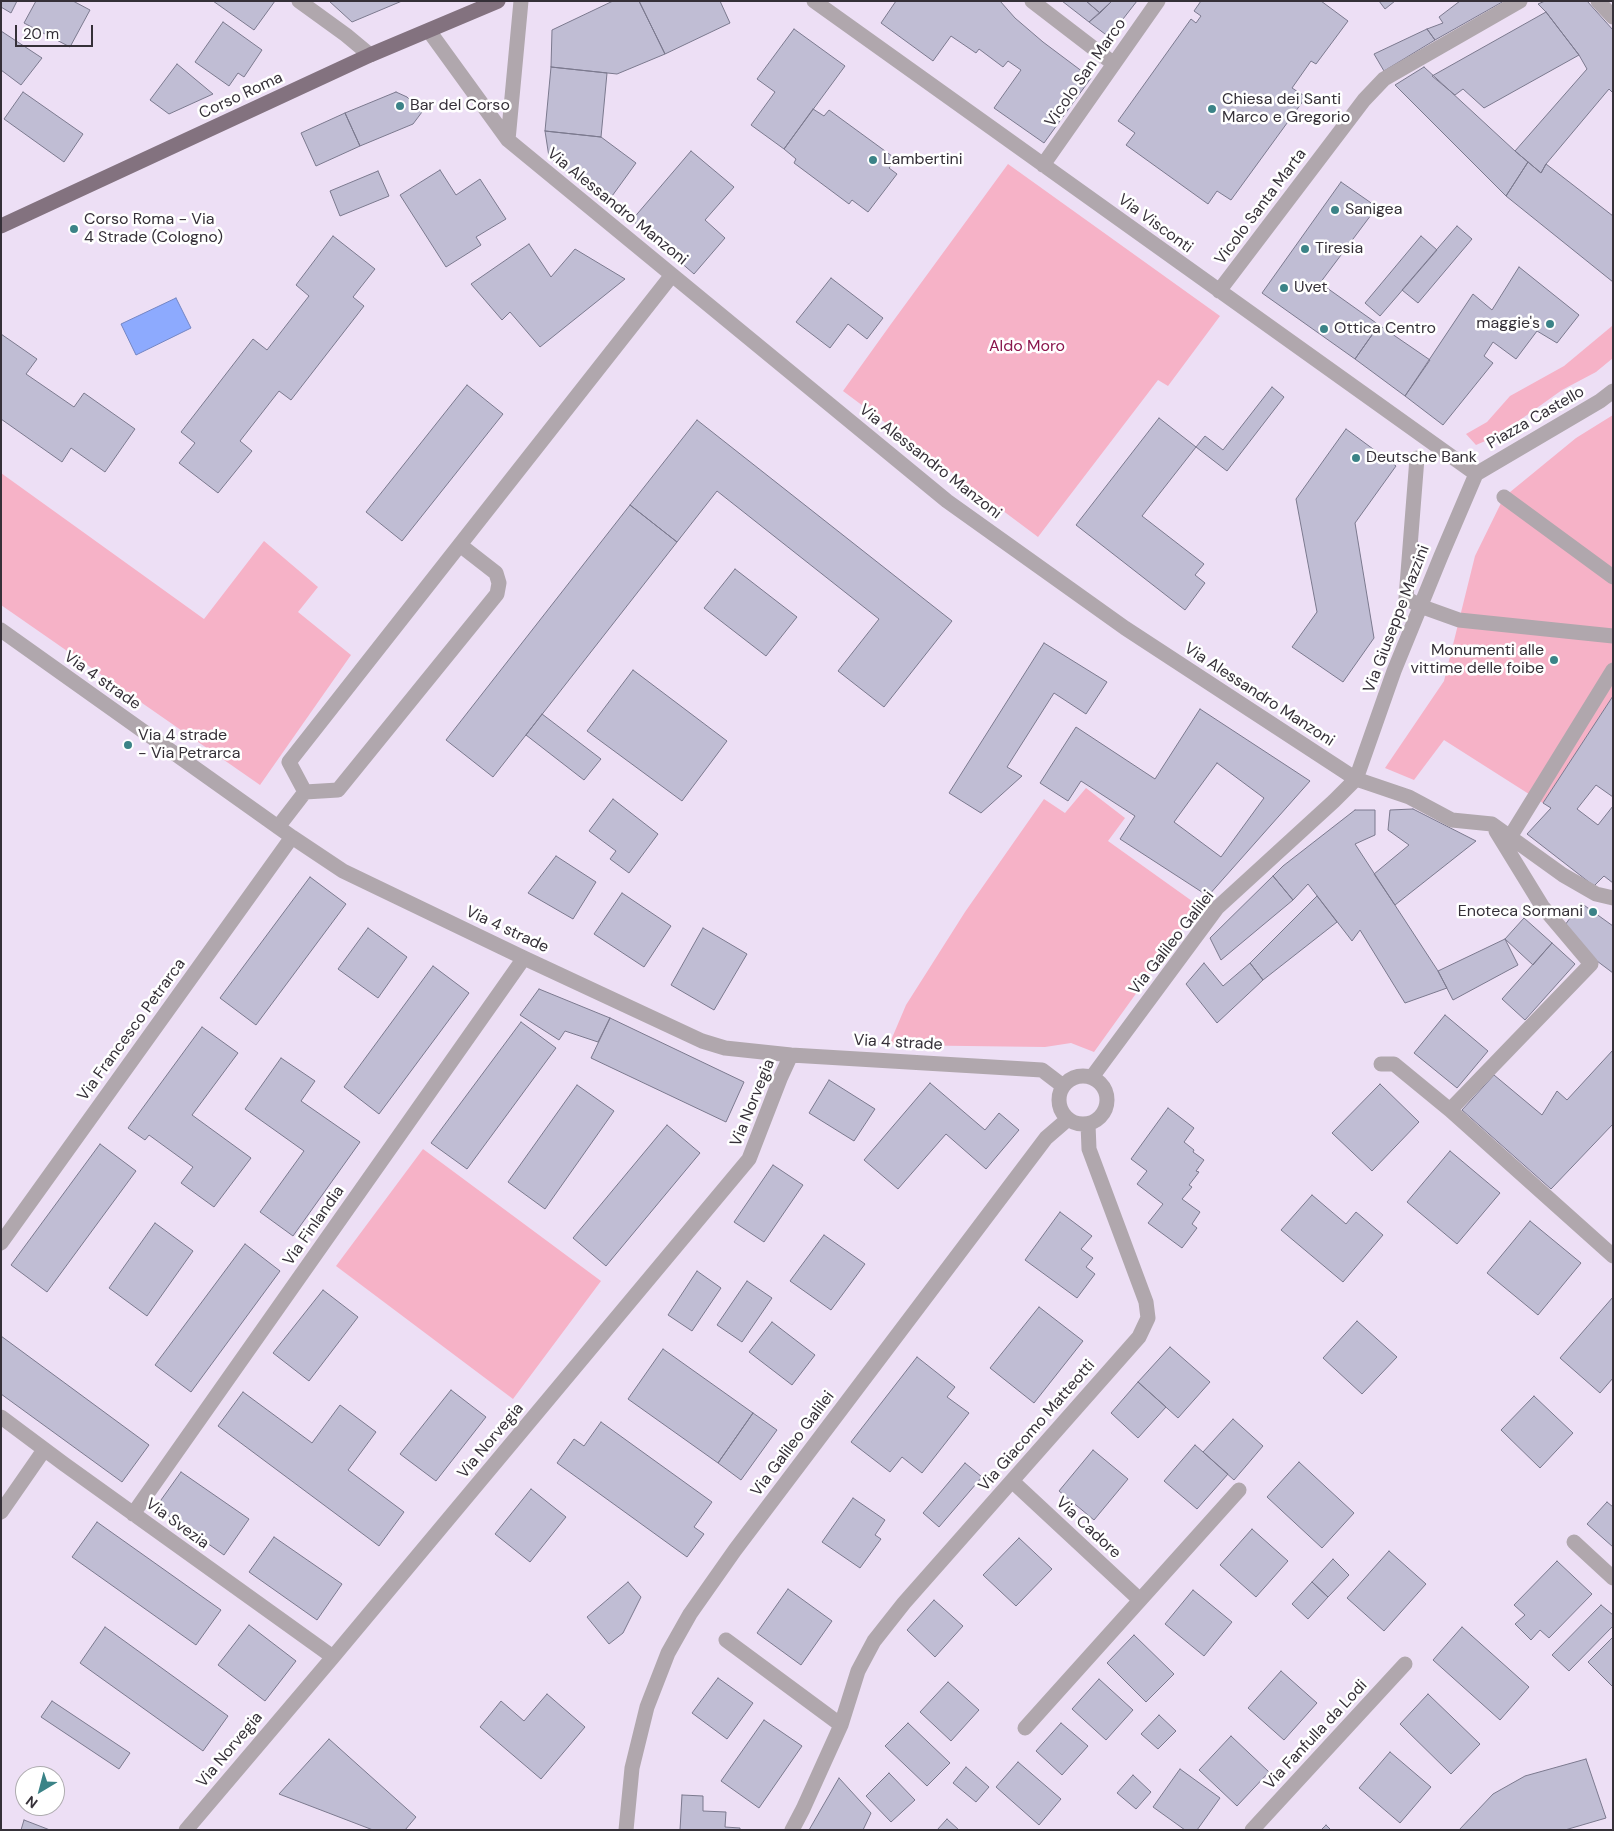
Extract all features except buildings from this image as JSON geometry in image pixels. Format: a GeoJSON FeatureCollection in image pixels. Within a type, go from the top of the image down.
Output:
{"type":"FeatureCollection","features":[{"type":"Feature","properties":{"kind":"main road","name":"Corso Roma"},"geometry":{"type":"LineString","coordinates":[[1,226],[370,55],[498,1]]}},
{"type":"Feature","properties":{"kind":"street"},"geometry":{"type":"LineString","coordinates":[[299,1],[370,55]]}},
{"type":"Feature","properties":{"kind":"street"},"geometry":{"type":"LineString","coordinates":[[508,140],[521,1]]}},
{"type":"Feature","properties":{"kind":"street","name":"Via Visconti"},"geometry":{"type":"LineString","coordinates":[[814,1],[1476,474]]}},
{"type":"Feature","properties":{"kind":"street"},"geometry":{"type":"LineString","coordinates":[[1032,1],[1114,64]]}},
{"type":"Feature","properties":{"kind":"street","name":"Vicolo San Marco"},"geometry":{"type":"LineString","coordinates":[[1043,165],[1158,1]]}},
{"type":"Feature","properties":{"kind":"street","name":"Vicolo Santa Marta"},"geometry":{"type":"LineString","coordinates":[[1219,291],[1364,100],[1384,79],[1520,1]]}},
{"type":"Feature","properties":{"kind":"street"},"geometry":{"type":"LineString","coordinates":[[1598,1],[1613,17]]}},
{"type":"Feature","properties":{"kind":"street","name":"Via Alessandro Manzoni"},"geometry":{"type":"LineString","coordinates":[[428,31],[508,140],[947,501],[1125,628],[1356,779],[1409,797],[1452,820],[1492,824]]}},
{"type":"Feature","properties":{"kind":"street"},"geometry":{"type":"LineString","coordinates":[[304,792],[289,762],[672,275]]}},
{"type":"Feature","properties":{"kind":"street","name":"Piazza Castello"},"geometry":{"type":"LineString","coordinates":[[1476,474],[1600,401],[1613,390]]}},
{"type":"Feature","properties":{"kind":"street"},"geometry":{"type":"LineString","coordinates":[[1417,458],[1406,598],[1420,606],[1459,620],[1613,636]]}},
{"type":"Feature","properties":{"kind":"street","name":"Via Giuseppe Mazzini"},"geometry":{"type":"LineString","coordinates":[[1356,779],[1394,672],[1476,474]]}},
{"type":"Feature","properties":{"kind":"street"},"geometry":{"type":"LineString","coordinates":[[1504,498],[1613,577]]}},
{"type":"Feature","properties":{"kind":"street"},"geometry":{"type":"LineString","coordinates":[[304,792],[338,790],[497,594],[499,583],[496,573],[460,545]]}},
{"type":"Feature","properties":{"kind":"street","name":"Via 4 strade"},"geometry":{"type":"LineString","coordinates":[[1,630],[292,837],[343,871],[702,1041],[725,1048],[791,1054],[1042,1070],[1063,1086]]}},
{"type":"Feature","properties":{"kind":"street"},"geometry":{"type":"LineString","coordinates":[[1510,837],[1613,670]]}},
{"type":"Feature","properties":{"kind":"street","name":"Via Galileo Galilei"},"geometry":{"type":"LineString","coordinates":[[1092,1077],[1217,908],[1356,779]]}},
{"type":"Feature","properties":{"kind":"street"},"geometry":{"type":"LineString","coordinates":[[278,827],[304,792]]}},
{"type":"Feature","properties":{"kind":"street"},"geometry":{"type":"LineString","coordinates":[[1492,824],[1563,875],[1596,894],[1613,898]]}},
{"type":"Feature","properties":{"kind":"street"},"geometry":{"type":"LineString","coordinates":[[1450,1110],[1591,964],[1542,906],[1492,824]]}},
{"type":"Feature","properties":{"kind":"street","name":"Via Francesco Petrarca"},"geometry":{"type":"LineString","coordinates":[[1,1243],[292,837]]}},
{"type":"Feature","properties":{"kind":"street","name":"Via Finlandia"},"geometry":{"type":"LineString","coordinates":[[132,1514],[524,958]]}},
{"type":"Feature","properties":{"kind":"street","name":"Via Norvegia"},"geometry":{"type":"LineString","coordinates":[[186,1830],[749,1159],[791,1054]]}},
{"type":"Feature","properties":{"kind":"street"},"geometry":{"type":"LineString","coordinates":[[1381,1064],[1394,1064],[1450,1110],[1613,1256]]}},
{"type":"Feature","properties":{"kind":"street"},"geometry":{"type":"LineString","coordinates":[[1084,1076],[1092,1077],[1100,1083],[1106,1092],[1107,1102],[1104,1112],[1097,1120],[1088,1124],[1077,1124],[1068,1119],[1062,1112],[1059,1104],[1059,1095],[1068,1080],[1084,1076]]}},
{"type":"Feature","properties":{"kind":"street","name":"Via Galileo Galilei"},"geometry":{"type":"LineString","coordinates":[[626,1830],[632,1768],[647,1707],[668,1653],[690,1614],[741,1542],[1046,1138],[1068,1119]]}},
{"type":"Feature","properties":{"kind":"street","name":"Via Giacomo Matteotti"},"geometry":{"type":"LineString","coordinates":[[792,1830],[841,1724],[858,1671],[874,1641],[904,1603],[1139,1337],[1148,1318],[1146,1302],[1089,1149],[1088,1124]]}},
{"type":"Feature","properties":{"kind":"street","name":"Via Svezia"},"geometry":{"type":"LineString","coordinates":[[1,1417],[132,1514],[332,1657]]}},
{"type":"Feature","properties":{"kind":"street"},"geometry":{"type":"LineString","coordinates":[[1,1512],[44,1450]]}},
{"type":"Feature","properties":{"kind":"street","name":"Via Cadore"},"geometry":{"type":"LineString","coordinates":[[1012,1481],[1140,1600]]}},
{"type":"Feature","properties":{"kind":"street"},"geometry":{"type":"LineString","coordinates":[[1025,1728],[1239,1490]]}},
{"type":"Feature","properties":{"kind":"street"},"geometry":{"type":"LineString","coordinates":[[1574,1542],[1613,1578]]}},
{"type":"Feature","properties":{"kind":"street"},"geometry":{"type":"LineString","coordinates":[[726,1640],[841,1724]]}},
{"type":"Feature","properties":{"kind":"street","name":"Via Fanfulla da Lodi"},"geometry":{"type":"LineString","coordinates":[[1252,1830],[1406,1664]]}},
{"type":"Feature","properties":{"kind":"green space","name":"Aldo Moro"},"geometry":{"type":"Polygon","coordinates":[[[1008,164],[1220,316],[1168,386],[1158,380],[1038,537],[843,391],[1008,164]]]}},
{"type":"Feature","properties":{"kind":"green space"},"geometry":{"type":"Polygon","coordinates":[[[1612,326],[1613,358],[1596,372],[1562,390],[1499,435],[1476,445],[1466,434],[1487,422],[1510,396],[1564,366],[1612,326]]]}},
{"type":"Feature","properties":{"kind":"green space"},"geometry":{"type":"Polygon","coordinates":[[[1613,415],[1613,696],[1543,803],[1444,740],[1414,780],[1385,768],[1444,681],[1475,556],[1504,497],[1576,438],[1613,415]]]}},
{"type":"Feature","properties":{"kind":"green space"},"geometry":{"type":"Polygon","coordinates":[[[1,473],[204,619],[264,541],[318,587],[298,612],[351,655],[260,785],[1,605],[1,473]]]}},
{"type":"Feature","properties":{"kind":"green space"},"geometry":{"type":"Polygon","coordinates":[[[1086,788],[1125,818],[1108,841],[1199,906],[1094,1052],[1071,1043],[1045,1047],[889,1045],[906,1005],[965,912],[1044,799],[1065,813],[1086,788]]]}},
{"type":"Feature","properties":{"kind":"green space"},"geometry":{"type":"Polygon","coordinates":[[[423,1149],[601,1281],[513,1399],[336,1266],[423,1149]]]}},
{"type":"Feature","properties":{"kind":"water"},"geometry":{"type":"Polygon","coordinates":[[[176,298],[191,328],[136,355],[121,324],[176,298]]]}},
{"type":"Feature","properties":{"kind":"place","name":"Bar del Corso"},"geometry":{"type":"Point","coordinates":[400,106]}},
{"type":"Feature","properties":{"kind":"place","name":"Chiesa dei Santi Marco e Gregorio"},"geometry":{"type":"Point","coordinates":[1212,109]}},
{"type":"Feature","properties":{"kind":"place","name":"Lambertini"},"geometry":{"type":"Point","coordinates":[873,160]}},
{"type":"Feature","properties":{"kind":"place","name":"Sanigea"},"geometry":{"type":"Point","coordinates":[1335,210]}},
{"type":"Feature","properties":{"kind":"place","name":"Corso Roma - Via 4 Strade (Cologno)"},"geometry":{"type":"Point","coordinates":[74,229]}},
{"type":"Feature","properties":{"kind":"place","name":"Tiresia"},"geometry":{"type":"Point","coordinates":[1305,249]}},
{"type":"Feature","properties":{"kind":"place","name":"Uvet"},"geometry":{"type":"Point","coordinates":[1284,288]}},
{"type":"Feature","properties":{"kind":"place","name":"maggie's"},"geometry":{"type":"Point","coordinates":[1550,324]}},
{"type":"Feature","properties":{"kind":"place","name":"Ottica Centro"},"geometry":{"type":"Point","coordinates":[1324,329]}},
{"type":"Feature","properties":{"kind":"place","name":"Deutsche Bank"},"geometry":{"type":"Point","coordinates":[1356,458]}},
{"type":"Feature","properties":{"kind":"place","name":"Monumenti alle vittime delle foibe"},"geometry":{"type":"Point","coordinates":[1554,660]}},
{"type":"Feature","properties":{"kind":"place","name":"Via 4 strade - Via Petrarca"},"geometry":{"type":"Point","coordinates":[128,745]}},
{"type":"Feature","properties":{"kind":"place","name":"Enoteca Sormani"},"geometry":{"type":"Point","coordinates":[1593,912]}}]}
